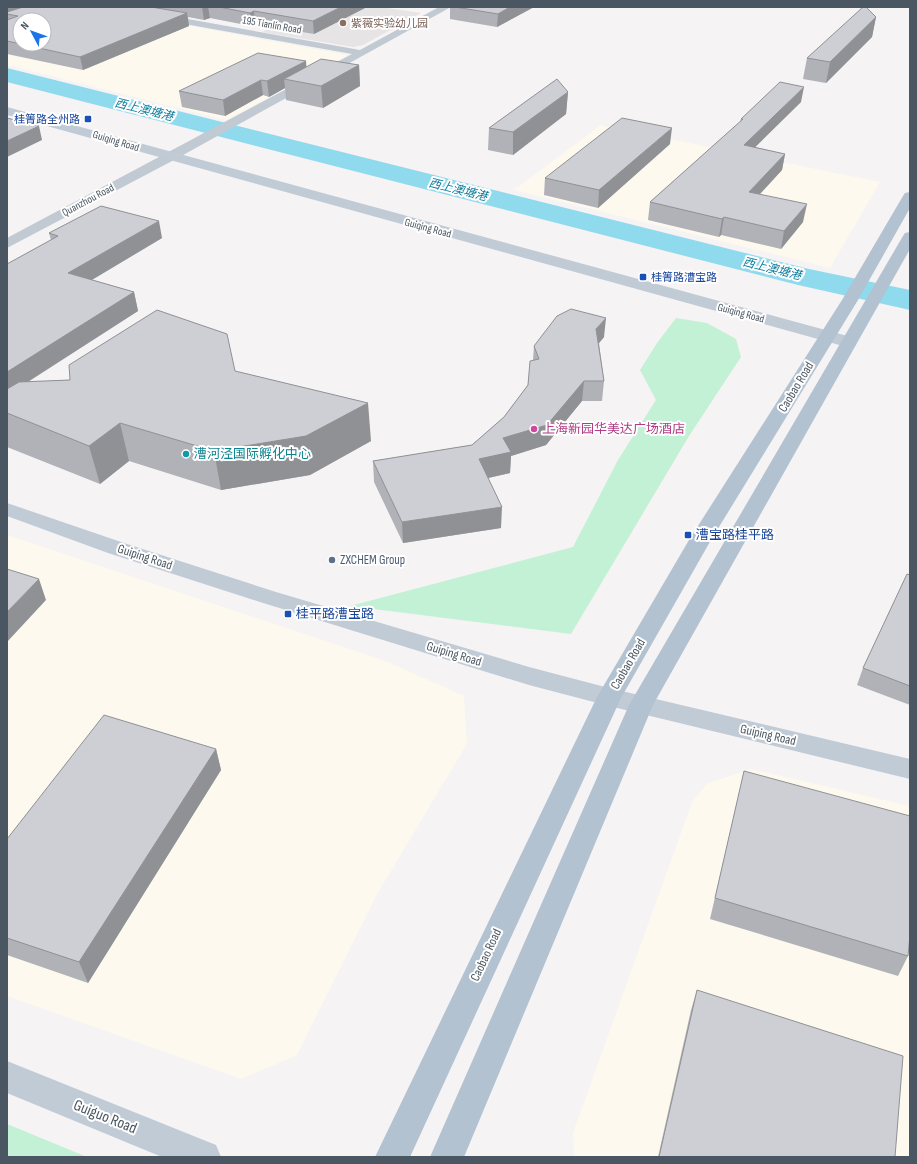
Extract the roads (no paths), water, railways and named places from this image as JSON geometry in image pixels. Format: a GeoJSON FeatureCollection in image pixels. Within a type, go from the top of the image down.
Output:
{"type":"FeatureCollection","features":[{"type":"Feature","properties":{"kind":"main road","name":"Caobao Road"},"geometry":{"type":"LineString","coordinates":[[392,1157],[608,697],[700,540],[850,300],[910,196]]}},
{"type":"Feature","properties":{"kind":"main road","name":"Caobao Road"},"geometry":{"type":"LineString","coordinates":[[447,1157],[641,705],[873,303],[910,236]]}},
{"type":"Feature","properties":{"kind":"street","name":"195 Tianlin Road"},"geometry":{"type":"LineString","coordinates":[[106,7],[362,53]]}},
{"type":"Feature","properties":{"kind":"street","name":"Quanzhou Road"},"geometry":{"type":"LineString","coordinates":[[7,244],[170,158],[446,7]]}},
{"type":"Feature","properties":{"kind":"street","name":"Guiqing Road"},"geometry":{"type":"LineString","coordinates":[[7,111],[68,127],[170,158],[850,342]]}},
{"type":"Feature","properties":{"kind":"street","name":"Guiping Road"},"geometry":{"type":"LineString","coordinates":[[7,509],[116,548],[268,598],[529,676],[608,697],[910,769]]}},
{"type":"Feature","properties":{"kind":"street","name":"Guiguo Road"},"geometry":{"type":"LineString","coordinates":[[7,1077],[204,1157]]}},
{"type":"Feature","properties":{"kind":"waterway","name":"西上澳塘港"},"geometry":{"type":"LineString","coordinates":[[7,75],[809,278],[910,300]]}},
{"type":"Feature","properties":{"kind":"place","name":"紫薇实验幼儿园"},"geometry":{"type":"Point","coordinates":[343,23]}},
{"type":"Feature","properties":{"kind":"place","name":"桂箐路全州路"},"geometry":{"type":"Point","coordinates":[88,119]}},
{"type":"Feature","properties":{"kind":"place","name":"桂箐路漕宝路"},"geometry":{"type":"Point","coordinates":[643,277]}},
{"type":"Feature","properties":{"kind":"place","name":"上海新园华美达广场酒店"},"geometry":{"type":"Point","coordinates":[534,429]}},
{"type":"Feature","properties":{"kind":"place","name":"漕河泾国际孵化中心"},"geometry":{"type":"Point","coordinates":[186,454]}},
{"type":"Feature","properties":{"kind":"place","name":"漕宝路桂平路"},"geometry":{"type":"Point","coordinates":[688,535]}},
{"type":"Feature","properties":{"kind":"place","name":"ZXCHEM Group"},"geometry":{"type":"Point","coordinates":[332,560]}},
{"type":"Feature","properties":{"kind":"place","name":"桂平路漕宝路"},"geometry":{"type":"Point","coordinates":[288,614]}}]}
